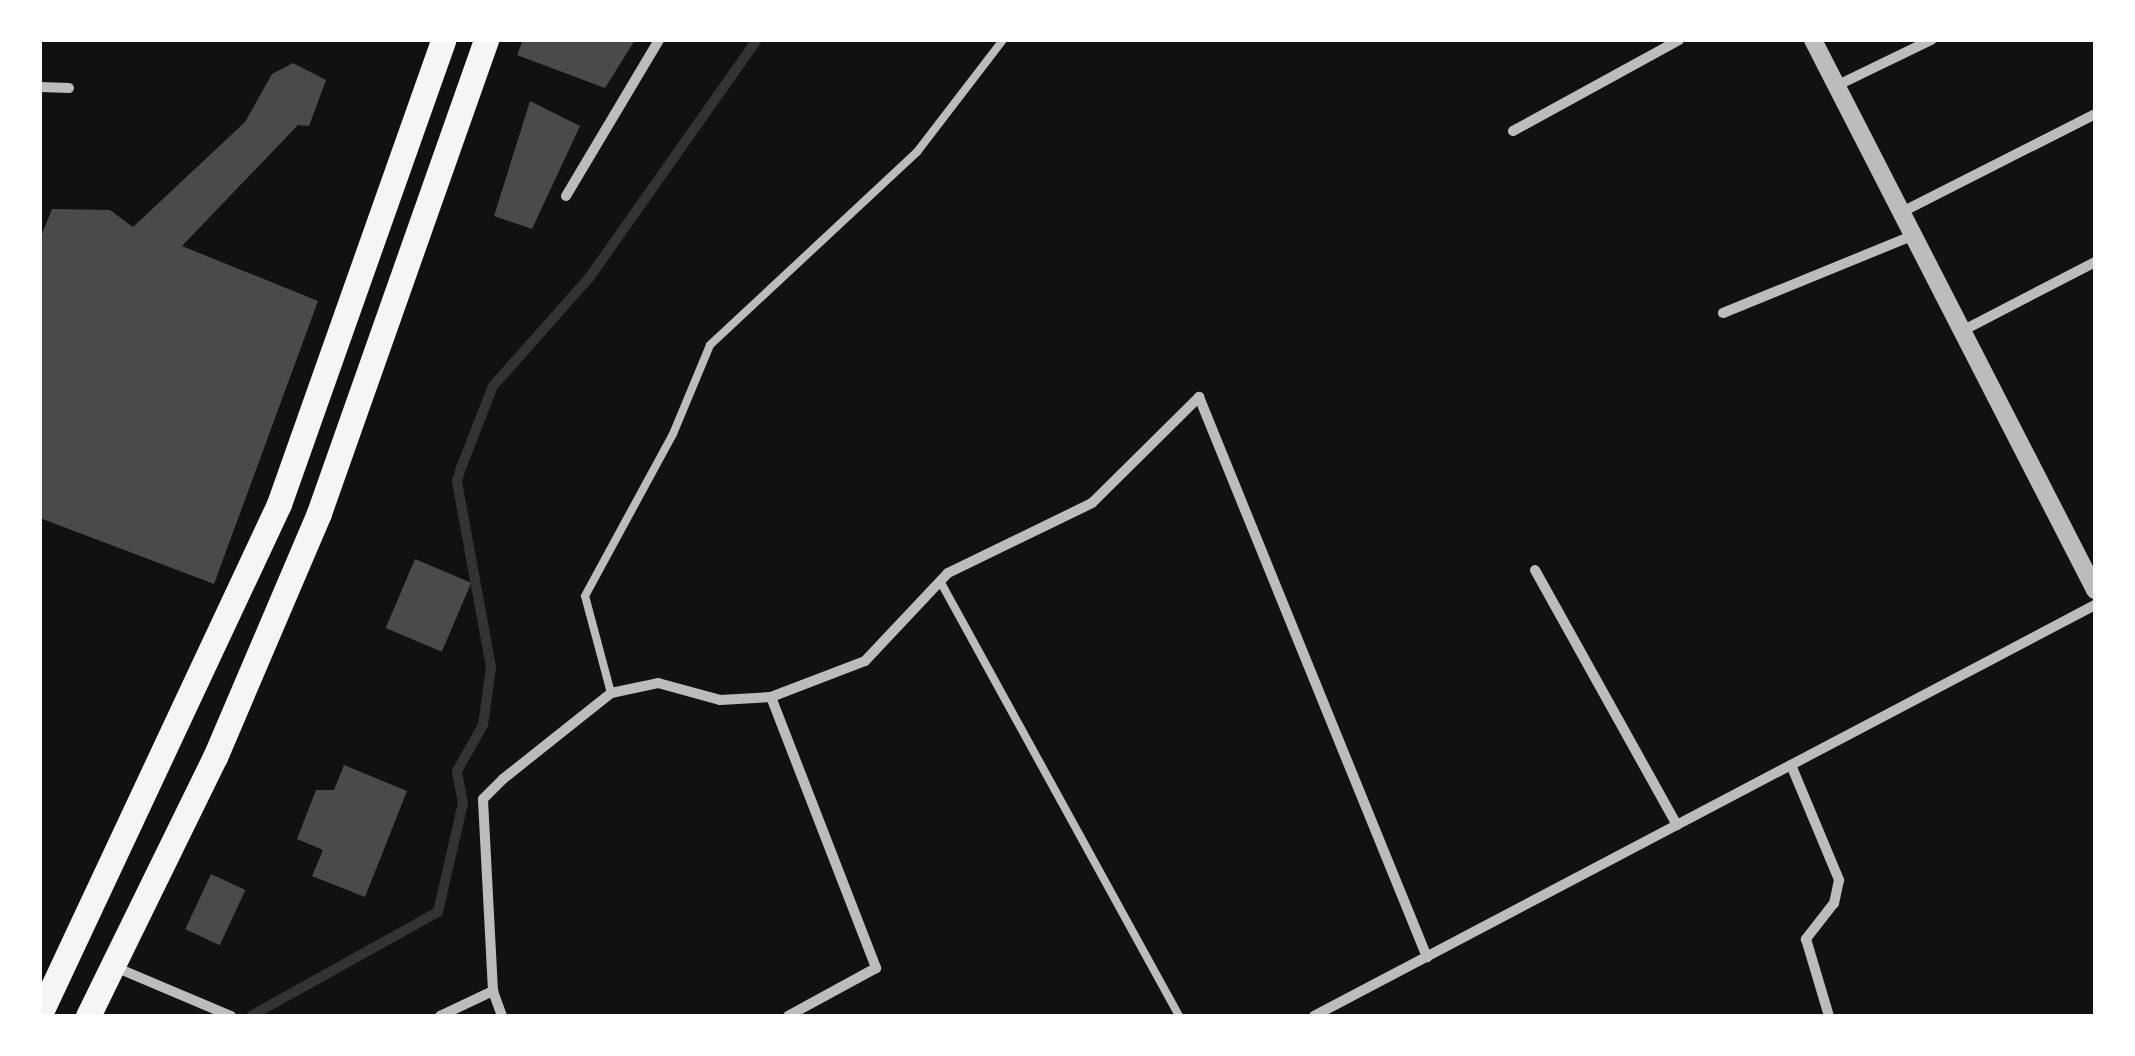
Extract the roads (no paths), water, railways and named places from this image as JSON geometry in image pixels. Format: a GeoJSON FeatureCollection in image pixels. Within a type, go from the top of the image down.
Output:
{"type":"FeatureCollection","features":[{"type":"Feature","properties":{"kind":"main road"},"geometry":{"type":"LineString","coordinates":[[40,1014],[49,980],[279,504],[443,40]]}},
{"type":"Feature","properties":{"kind":"main road"},"geometry":{"type":"LineString","coordinates":[[88,1016],[215,756],[318,512],[486,40]]}},
{"type":"Feature","properties":{"kind":"street"},"geometry":{"type":"LineString","coordinates":[[566,196],[658,40]]}},
{"type":"Feature","properties":{"kind":"street"},"geometry":{"type":"LineString","coordinates":[[1513,131],[1679,40]]}},
{"type":"Feature","properties":{"kind":"street"},"geometry":{"type":"LineString","coordinates":[[1812,40],[2095,590]]}},
{"type":"Feature","properties":{"kind":"street"},"geometry":{"type":"LineString","coordinates":[[1836,86],[1931,40]]}},
{"type":"Feature","properties":{"kind":"street"},"geometry":{"type":"LineString","coordinates":[[40,87],[69,88]]}},
{"type":"Feature","properties":{"kind":"street"},"geometry":{"type":"LineString","coordinates":[[1900,213],[2095,114]]}},
{"type":"Feature","properties":{"kind":"street"},"geometry":{"type":"LineString","coordinates":[[1723,313],[1912,236]]}},
{"type":"Feature","properties":{"kind":"street"},"geometry":{"type":"LineString","coordinates":[[1961,331],[2095,262]]}},
{"type":"Feature","properties":{"kind":"street"},"geometry":{"type":"LineString","coordinates":[[502,1016],[493,991],[484,799],[611,693],[658,683],[720,700],[770,697],[865,661],[940,582],[1092,503],[1199,397],[1427,957]]}},
{"type":"Feature","properties":{"kind":"street"},"geometry":{"type":"LineString","coordinates":[[1535,570],[1677,825]]}},
{"type":"Feature","properties":{"kind":"street"},"geometry":{"type":"LineString","coordinates":[[1314,1016],[2095,605]]}},
{"type":"Feature","properties":{"kind":"street"},"geometry":{"type":"LineString","coordinates":[[770,697],[876,968],[788,1016]]}},
{"type":"Feature","properties":{"kind":"street"},"geometry":{"type":"LineString","coordinates":[[1791,765],[1838,880],[1834,902],[1806,940],[1829,1016]]}},
{"type":"Feature","properties":{"kind":"street"},"geometry":{"type":"LineString","coordinates":[[114,967],[231,1016]]}},
{"type":"Feature","properties":{"kind":"street"},"geometry":{"type":"LineString","coordinates":[[440,1016],[493,991]]}},
{"type":"Feature","properties":{"kind":"lane"},"geometry":{"type":"LineString","coordinates":[[611,693],[585,596],[673,434],[710,344],[917,152],[1002,40]]}},
{"type":"Feature","properties":{"kind":"lane"},"geometry":{"type":"LineString","coordinates":[[940,582],[1180,1016]]}},
{"type":"Feature","properties":{"kind":"waterway"},"geometry":{"type":"LineString","coordinates":[[251,1016],[438,912],[463,803],[457,771],[483,725],[491,667],[457,481],[461,468],[493,386],[589,278],[757,40]]}}]}
